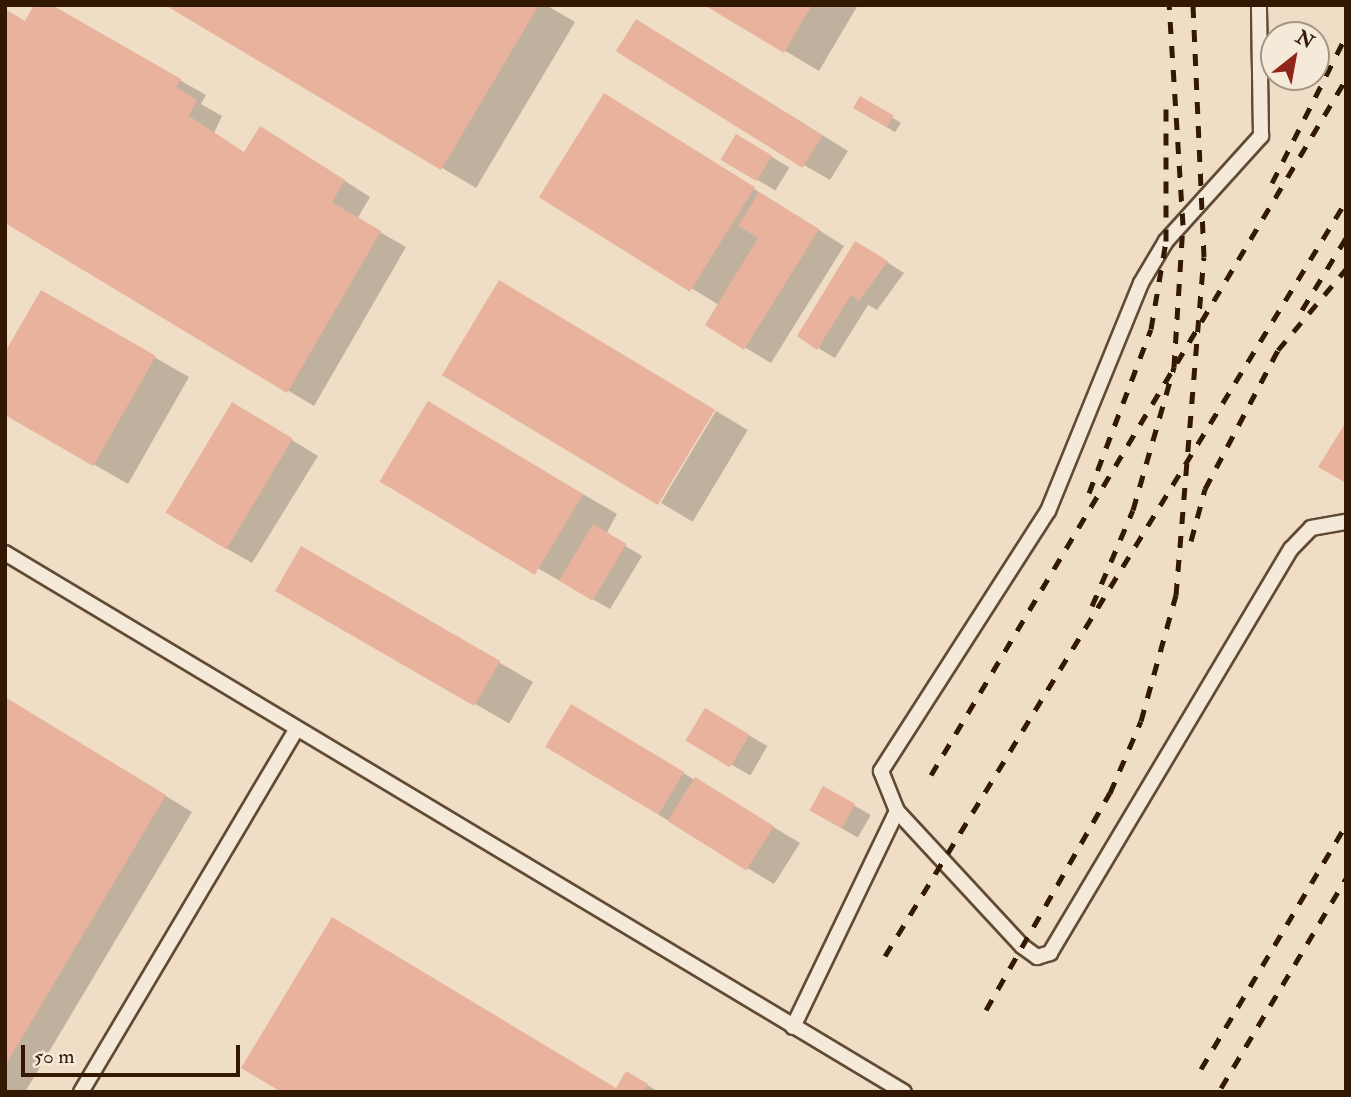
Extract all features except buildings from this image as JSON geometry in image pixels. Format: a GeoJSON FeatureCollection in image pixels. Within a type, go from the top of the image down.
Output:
{"type":"FeatureCollection","features":[{"type":"Feature","properties":{"kind":"lane"},"geometry":{"type":"LineString","coordinates":[[1259,5],[1261,136],[1166,242],[1142,283],[1048,511],[881,771],[897,811],[1022,946],[1037,957],[1050,953],[1291,549],[1311,528],[1346,522]]}},
{"type":"Feature","properties":{"kind":"lane"},"geometry":{"type":"LineString","coordinates":[[5,553],[296,730],[904,1092]]}},
{"type":"Feature","properties":{"kind":"lane"},"geometry":{"type":"LineString","coordinates":[[81,1092],[296,730]]}},
{"type":"Feature","properties":{"kind":"lane"},"geometry":{"type":"LineString","coordinates":[[793,1027],[897,811]]}},
{"type":"Feature","properties":{"kind":"railway"},"geometry":{"type":"LineString","coordinates":[[1092,606],[1133,510],[1174,367],[1183,225],[1169,5]]}},
{"type":"Feature","properties":{"kind":"railway"},"geometry":{"type":"LineString","coordinates":[[986,1010],[1110,793],[1141,721],[1176,595],[1204,257],[1193,5]]}},
{"type":"Feature","properties":{"kind":"railway"},"geometry":{"type":"LineString","coordinates":[[1272,183],[1346,36]]}},
{"type":"Feature","properties":{"kind":"railway"},"geometry":{"type":"LineString","coordinates":[[931,775],[1346,79]]}},
{"type":"Feature","properties":{"kind":"railway"},"geometry":{"type":"LineString","coordinates":[[1089,493],[1151,329],[1166,241],[1166,107]]}},
{"type":"Feature","properties":{"kind":"railway"},"geometry":{"type":"LineString","coordinates":[[885,956],[1346,201]]}},
{"type":"Feature","properties":{"kind":"railway"},"geometry":{"type":"LineString","coordinates":[[1302,310],[1346,238]]}},
{"type":"Feature","properties":{"kind":"railway"},"geometry":{"type":"LineString","coordinates":[[1191,541],[1205,489],[1278,350],[1346,269]]}},
{"type":"Feature","properties":{"kind":"railway"},"geometry":{"type":"LineString","coordinates":[[1201,1069],[1346,825]]}},
{"type":"Feature","properties":{"kind":"railway"},"geometry":{"type":"LineString","coordinates":[[1221,1088],[1346,878]]}}]}
